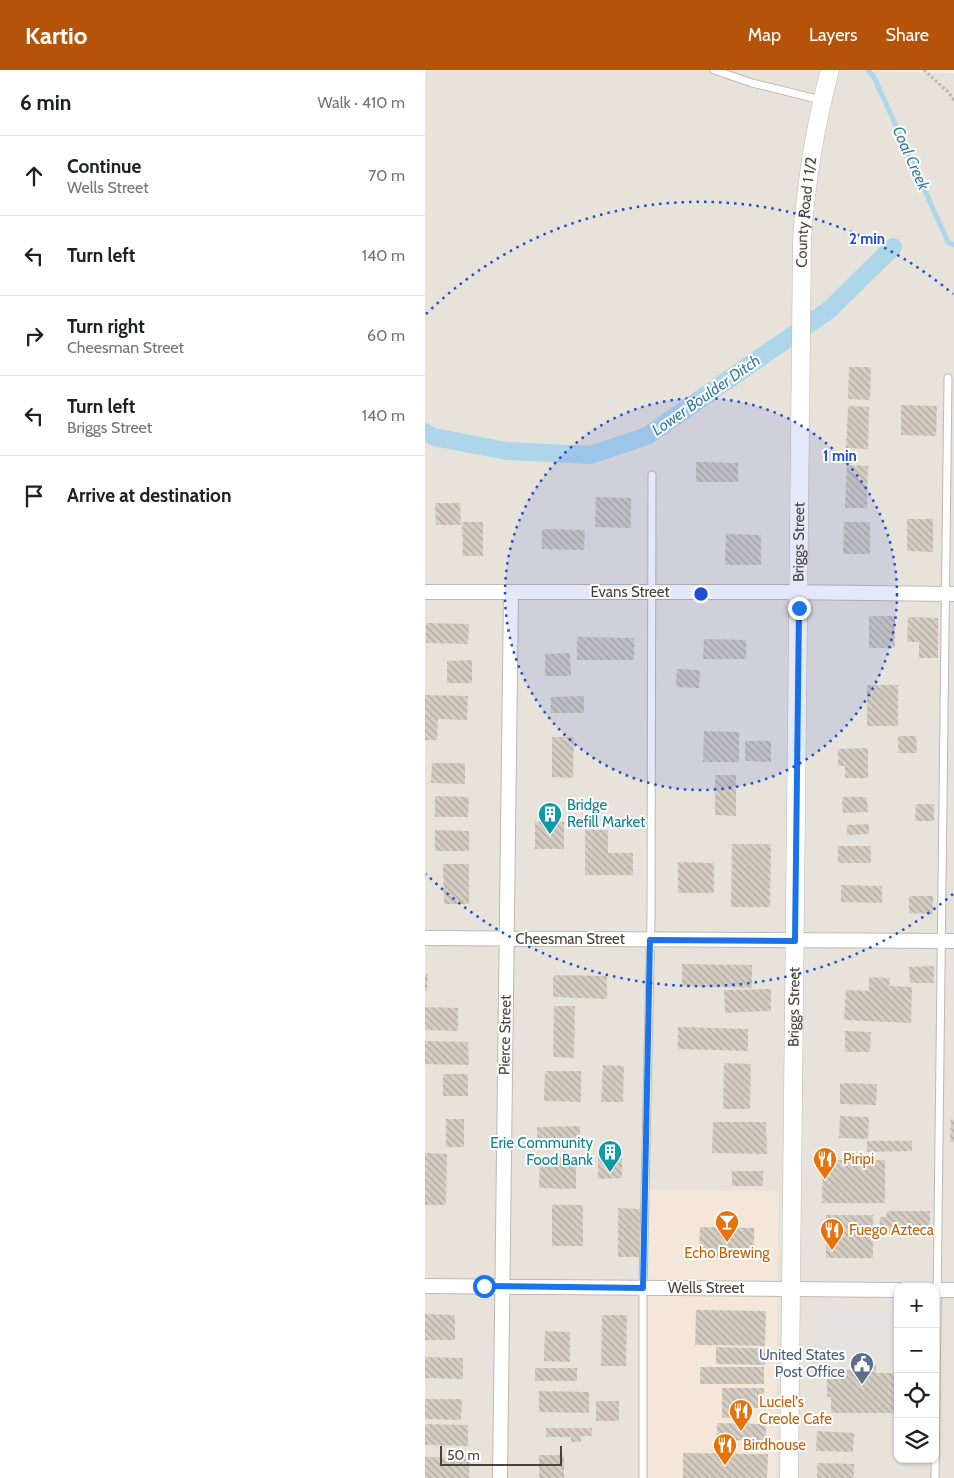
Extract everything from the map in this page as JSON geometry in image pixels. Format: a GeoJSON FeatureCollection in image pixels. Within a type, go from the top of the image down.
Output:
{"type":"FeatureCollection","features":[{"type":"Feature","properties":{"kind":"street","name":"County Road 1 1/2"},"geometry":{"type":"LineString","coordinates":[[801,356],[802,240],[805,194],[822,100],[830,70]]}},
{"type":"Feature","properties":{"kind":"street","name":"Briggs Street"},"geometry":{"type":"LineString","coordinates":[[789,1478],[801,356]]}},
{"type":"Feature","properties":{"kind":"street","name":"Evans Street"},"geometry":{"type":"LineString","coordinates":[[425,592],[949,594]]}},
{"type":"Feature","properties":{"kind":"street","name":"Pierce Street"},"geometry":{"type":"LineString","coordinates":[[500,1478],[505,939],[511,592]]}},
{"type":"Feature","properties":{"kind":"street","name":"Cheesman Street"},"geometry":{"type":"LineString","coordinates":[[425,938],[947,941]]}},
{"type":"Feature","properties":{"kind":"street","name":"Wells Street"},"geometry":{"type":"LineString","coordinates":[[425,1286],[894,1290]]}},
{"type":"Feature","properties":{"kind":"street"},"geometry":{"type":"LineString","coordinates":[[939,1290],[954,1290]]}},
{"type":"Feature","properties":{"kind":"lane"},"geometry":{"type":"LineString","coordinates":[[714,70],[752,83],[822,100]]}},
{"type":"Feature","properties":{"kind":"lane"},"geometry":{"type":"LineString","coordinates":[[936,1283],[947,941],[949,594],[947,378]]}},
{"type":"Feature","properties":{"kind":"lane"},"geometry":{"type":"LineString","coordinates":[[643,1478],[643,1288],[650,940],[652,475]]}},
{"type":"Feature","properties":{"kind":"lane"},"geometry":{"type":"LineString","coordinates":[[935,1478],[936,1328]]}},
{"type":"Feature","properties":{"kind":"path"},"geometry":{"type":"LineString","coordinates":[[924,70],[954,100]]}},
{"type":"Feature","properties":{"kind":"shaded area"},"geometry":{"type":"Polygon","coordinates":[[[425,70],[816,70],[954,73],[954,1478],[425,1478],[425,70]]]}},
{"type":"Feature","properties":{"kind":"shaded area"},"geometry":{"type":"Polygon","coordinates":[[[649,1190],[778,1191],[776,1478],[647,1478],[649,1190]]]}},
{"type":"Feature","properties":{"kind":"shaded area"},"geometry":{"type":"Polygon","coordinates":[[[815,1313],[894,1313],[894,1364],[814,1362],[815,1313]]]}},
{"type":"Feature","properties":{"kind":"building"},"geometry":{"type":"Polygon","coordinates":[[[849,367],[871,367],[870,400],[848,399],[849,367]]]}},
{"type":"Feature","properties":{"kind":"building"},"geometry":{"type":"Polygon","coordinates":[[[901,405],[937,406],[936,436],[901,435],[901,405]]]}},
{"type":"Feature","properties":{"kind":"building"},"geometry":{"type":"Polygon","coordinates":[[[848,406],[869,407],[868,449],[846,448],[848,406]]]}},
{"type":"Feature","properties":{"kind":"building"},"geometry":{"type":"Polygon","coordinates":[[[696,462],[738,463],[738,482],[696,482],[696,462]]]}},
{"type":"Feature","properties":{"kind":"building"},"geometry":{"type":"Polygon","coordinates":[[[847,465],[868,466],[867,508],[845,508],[847,465]]]}},
{"type":"Feature","properties":{"kind":"building"},"geometry":{"type":"Polygon","coordinates":[[[596,497],[631,498],[631,528],[595,527],[596,497]]]}},
{"type":"Feature","properties":{"kind":"building"},"geometry":{"type":"Polygon","coordinates":[[[435,503],[460,503],[461,525],[436,525],[435,503]]]}},
{"type":"Feature","properties":{"kind":"building"},"geometry":{"type":"Polygon","coordinates":[[[907,519],[933,519],[933,552],[907,551],[907,519]]]}},
{"type":"Feature","properties":{"kind":"building"},"geometry":{"type":"Polygon","coordinates":[[[462,522],[483,522],[483,556],[463,556],[462,522]]]}},
{"type":"Feature","properties":{"kind":"building"},"geometry":{"type":"Polygon","coordinates":[[[844,522],[870,522],[870,554],[843,554],[844,522]]]}},
{"type":"Feature","properties":{"kind":"building"},"geometry":{"type":"Polygon","coordinates":[[[542,529],[585,530],[584,550],[542,549],[542,529]]]}},
{"type":"Feature","properties":{"kind":"building"},"geometry":{"type":"Polygon","coordinates":[[[726,534],[761,535],[761,565],[725,565],[726,534]]]}},
{"type":"Feature","properties":{"kind":"building"},"geometry":{"type":"Polygon","coordinates":[[[869,616],[895,616],[895,648],[869,648],[869,616]]]}},
{"type":"Feature","properties":{"kind":"building"},"geometry":{"type":"Polygon","coordinates":[[[908,617],[938,618],[938,658],[919,658],[919,642],[907,642],[908,617]]]}},
{"type":"Feature","properties":{"kind":"building"},"geometry":{"type":"Polygon","coordinates":[[[426,623],[469,624],[468,644],[426,643],[426,623]]]}},
{"type":"Feature","properties":{"kind":"building"},"geometry":{"type":"Polygon","coordinates":[[[577,637],[634,638],[634,660],[577,660],[577,637]]]}},
{"type":"Feature","properties":{"kind":"building"},"geometry":{"type":"Polygon","coordinates":[[[704,639],[746,640],[746,659],[703,659],[704,639]]]}},
{"type":"Feature","properties":{"kind":"building"},"geometry":{"type":"Polygon","coordinates":[[[570,653],[571,676],[545,676],[545,654],[570,653]]]}},
{"type":"Feature","properties":{"kind":"building"},"geometry":{"type":"Polygon","coordinates":[[[472,660],[472,683],[447,683],[447,661],[472,660]]]}},
{"type":"Feature","properties":{"kind":"building"},"geometry":{"type":"Polygon","coordinates":[[[677,669],[700,670],[699,688],[676,687],[677,669]]]}},
{"type":"Feature","properties":{"kind":"building"},"geometry":{"type":"Polygon","coordinates":[[[867,685],[898,685],[898,726],[867,726],[867,685]]]}},
{"type":"Feature","properties":{"kind":"building"},"geometry":{"type":"Polygon","coordinates":[[[425,695],[468,696],[467,720],[438,719],[437,740],[425,740],[425,695]]]}},
{"type":"Feature","properties":{"kind":"building"},"geometry":{"type":"Polygon","coordinates":[[[584,696],[584,713],[551,713],[551,697],[584,696]]]}},
{"type":"Feature","properties":{"kind":"building"},"geometry":{"type":"Polygon","coordinates":[[[704,731],[739,732],[739,762],[703,762],[704,731]]]}},
{"type":"Feature","properties":{"kind":"building"},"geometry":{"type":"Polygon","coordinates":[[[898,736],[916,736],[917,753],[898,753],[898,736]]]}},
{"type":"Feature","properties":{"kind":"building"},"geometry":{"type":"Polygon","coordinates":[[[552,737],[574,737],[573,778],[552,777],[552,737]]]}},
{"type":"Feature","properties":{"kind":"building"},"geometry":{"type":"Polygon","coordinates":[[[745,741],[771,741],[771,762],[745,761],[745,741]]]}},
{"type":"Feature","properties":{"kind":"building"},"geometry":{"type":"Polygon","coordinates":[[[868,748],[868,778],[845,778],[845,766],[838,766],[838,749],[868,748]]]}},
{"type":"Feature","properties":{"kind":"building"},"geometry":{"type":"Polygon","coordinates":[[[432,763],[465,763],[465,784],[431,783],[432,763]]]}},
{"type":"Feature","properties":{"kind":"building"},"geometry":{"type":"Polygon","coordinates":[[[715,775],[736,775],[736,816],[715,815],[715,775]]]}},
{"type":"Feature","properties":{"kind":"building"},"geometry":{"type":"Polygon","coordinates":[[[435,796],[469,797],[468,817],[435,817],[435,796]]]}},
{"type":"Feature","properties":{"kind":"building"},"geometry":{"type":"Polygon","coordinates":[[[842,797],[867,797],[868,812],[843,813],[842,797]]]}},
{"type":"Feature","properties":{"kind":"building"},"geometry":{"type":"Polygon","coordinates":[[[916,804],[934,804],[934,821],[915,821],[916,804]]]}},
{"type":"Feature","properties":{"kind":"building","name":"Bridge Refill Market"},"geometry":{"type":"Polygon","coordinates":[[[535,822],[564,822],[564,849],[535,849],[535,822]]]}},
{"type":"Feature","properties":{"kind":"building"},"geometry":{"type":"Polygon","coordinates":[[[869,824],[869,834],[847,835],[847,825],[869,824]]]}},
{"type":"Feature","properties":{"kind":"building"},"geometry":{"type":"Polygon","coordinates":[[[435,830],[469,831],[469,851],[435,851],[435,830]]]}},
{"type":"Feature","properties":{"kind":"building"},"geometry":{"type":"Polygon","coordinates":[[[585,830],[608,830],[608,853],[633,853],[633,875],[585,875],[585,830]]]}},
{"type":"Feature","properties":{"kind":"building"},"geometry":{"type":"Polygon","coordinates":[[[732,844],[771,844],[770,907],[731,907],[732,844]]]}},
{"type":"Feature","properties":{"kind":"building"},"geometry":{"type":"Polygon","coordinates":[[[838,846],[871,846],[871,863],[838,863],[838,846]]]}},
{"type":"Feature","properties":{"kind":"building"},"geometry":{"type":"Polygon","coordinates":[[[678,862],[714,863],[714,893],[678,893],[678,862]]]}},
{"type":"Feature","properties":{"kind":"building"},"geometry":{"type":"Polygon","coordinates":[[[443,864],[469,864],[469,904],[444,904],[443,864]]]}},
{"type":"Feature","properties":{"kind":"building"},"geometry":{"type":"Polygon","coordinates":[[[841,885],[882,886],[882,903],[841,902],[841,885]]]}},
{"type":"Feature","properties":{"kind":"building"},"geometry":{"type":"Polygon","coordinates":[[[909,896],[933,896],[933,914],[909,913],[909,896]]]}},
{"type":"Feature","properties":{"kind":"building"},"geometry":{"type":"Polygon","coordinates":[[[682,964],[752,965],[752,988],[682,986],[682,964]]]}},
{"type":"Feature","properties":{"kind":"building"},"geometry":{"type":"Polygon","coordinates":[[[934,966],[934,983],[910,983],[909,967],[934,966]]]}},
{"type":"Feature","properties":{"kind":"building"},"geometry":{"type":"Polygon","coordinates":[[[425,974],[428,974],[427,991],[425,991],[425,974]]]}},
{"type":"Feature","properties":{"kind":"building"},"geometry":{"type":"Polygon","coordinates":[[[553,975],[607,976],[607,999],[553,997],[553,975]]]}},
{"type":"Feature","properties":{"kind":"building"},"geometry":{"type":"Polygon","coordinates":[[[869,977],[890,978],[889,986],[912,987],[911,1023],[844,1020],[846,990],[869,991],[869,977]]]}},
{"type":"Feature","properties":{"kind":"building"},"geometry":{"type":"Polygon","coordinates":[[[771,989],[771,1011],[725,1013],[724,990],[771,989]]]}},
{"type":"Feature","properties":{"kind":"building"},"geometry":{"type":"Polygon","coordinates":[[[554,1006],[575,1006],[574,1058],[553,1057],[554,1006]]]}},
{"type":"Feature","properties":{"kind":"building"},"geometry":{"type":"Polygon","coordinates":[[[425,1007],[458,1008],[458,1031],[425,1030],[425,1007]]]}},
{"type":"Feature","properties":{"kind":"building"},"geometry":{"type":"Polygon","coordinates":[[[678,1027],[748,1029],[748,1051],[678,1049],[678,1027]]]}},
{"type":"Feature","properties":{"kind":"building"},"geometry":{"type":"Polygon","coordinates":[[[845,1031],[871,1032],[870,1052],[845,1052],[845,1031]]]}},
{"type":"Feature","properties":{"kind":"building"},"geometry":{"type":"Polygon","coordinates":[[[425,1041],[468,1042],[469,1065],[425,1064],[425,1041]]]}},
{"type":"Feature","properties":{"kind":"building"},"geometry":{"type":"Polygon","coordinates":[[[724,1063],[751,1064],[750,1109],[723,1109],[724,1063]]]}},
{"type":"Feature","properties":{"kind":"building"},"geometry":{"type":"Polygon","coordinates":[[[603,1065],[624,1066],[623,1102],[601,1102],[603,1065]]]}},
{"type":"Feature","properties":{"kind":"building"},"geometry":{"type":"Polygon","coordinates":[[[545,1071],[581,1071],[581,1102],[544,1101],[545,1071]]]}},
{"type":"Feature","properties":{"kind":"building"},"geometry":{"type":"Polygon","coordinates":[[[443,1074],[468,1074],[468,1096],[443,1096],[443,1074]]]}},
{"type":"Feature","properties":{"kind":"building"},"geometry":{"type":"Polygon","coordinates":[[[840,1083],[877,1084],[876,1105],[840,1104],[840,1083]]]}},
{"type":"Feature","properties":{"kind":"building"},"geometry":{"type":"Polygon","coordinates":[[[840,1116],[869,1117],[868,1139],[839,1138],[840,1116]]]}},
{"type":"Feature","properties":{"kind":"building"},"geometry":{"type":"Polygon","coordinates":[[[446,1119],[464,1119],[464,1147],[446,1147],[446,1119]]]}},
{"type":"Feature","properties":{"kind":"building"},"geometry":{"type":"Polygon","coordinates":[[[951,1119],[954,1120],[954,1142],[950,1142],[951,1119]]]}},
{"type":"Feature","properties":{"kind":"building"},"geometry":{"type":"Polygon","coordinates":[[[713,1122],[766,1122],[767,1154],[712,1153],[713,1122]]]}},
{"type":"Feature","properties":{"kind":"building"},"geometry":{"type":"Polygon","coordinates":[[[580,1126],[580,1145],[537,1146],[537,1127],[580,1126]]]}},
{"type":"Feature","properties":{"kind":"building"},"geometry":{"type":"Polygon","coordinates":[[[867,1141],[912,1141],[912,1151],[867,1152],[867,1141]]]}},
{"type":"Feature","properties":{"kind":"building"},"geometry":{"type":"Polygon","coordinates":[[[425,1153],[447,1154],[446,1205],[425,1205],[425,1153]]]}},
{"type":"Feature","properties":{"kind":"building","name":"Erie Community Food Bank"},"geometry":{"type":"Polygon","coordinates":[[[598,1156],[622,1156],[622,1178],[598,1179],[598,1156]]]}},
{"type":"Feature","properties":{"kind":"building"},"geometry":{"type":"Polygon","coordinates":[[[540,1157],[576,1158],[576,1189],[539,1188],[540,1157]]]}},
{"type":"Feature","properties":{"kind":"building"},"geometry":{"type":"Polygon","coordinates":[[[823,1160],[885,1160],[885,1203],[822,1203],[823,1160]]]}},
{"type":"Feature","properties":{"kind":"building"},"geometry":{"type":"Polygon","coordinates":[[[732,1171],[763,1171],[763,1186],[732,1186],[732,1171]]]}},
{"type":"Feature","properties":{"kind":"building"},"geometry":{"type":"Polygon","coordinates":[[[552,1205],[583,1205],[583,1246],[552,1246],[552,1205]]]}},
{"type":"Feature","properties":{"kind":"building"},"geometry":{"type":"Polygon","coordinates":[[[618,1208],[640,1209],[639,1257],[618,1257],[618,1208]]]}},
{"type":"Feature","properties":{"kind":"building"},"geometry":{"type":"Polygon","coordinates":[[[887,1211],[930,1211],[930,1228],[907,1227],[907,1234],[879,1233],[880,1217],[886,1217],[887,1211]]]}},
{"type":"Feature","properties":{"kind":"building"},"geometry":{"type":"Polygon","coordinates":[[[826,1215],[873,1215],[873,1258],[826,1258],[826,1215]]]}},
{"type":"Feature","properties":{"kind":"building","name":"Echo Brewing"},"geometry":{"type":"Polygon","coordinates":[[[700,1227],[754,1228],[754,1259],[699,1258],[700,1227]]]}},
{"type":"Feature","properties":{"kind":"building"},"geometry":{"type":"Polygon","coordinates":[[[696,1310],[766,1311],[765,1346],[695,1345],[696,1310]]]}},
{"type":"Feature","properties":{"kind":"building"},"geometry":{"type":"Polygon","coordinates":[[[425,1314],[455,1315],[455,1340],[425,1340],[425,1314]]]}},
{"type":"Feature","properties":{"kind":"building"},"geometry":{"type":"Polygon","coordinates":[[[602,1315],[627,1315],[626,1366],[601,1366],[602,1315]]]}},
{"type":"Feature","properties":{"kind":"building"},"geometry":{"type":"Polygon","coordinates":[[[545,1331],[570,1332],[570,1362],[544,1361],[545,1331]]]}},
{"type":"Feature","properties":{"kind":"building"},"geometry":{"type":"Polygon","coordinates":[[[716,1347],[765,1348],[765,1365],[716,1364],[716,1347]]]}},
{"type":"Feature","properties":{"kind":"building"},"geometry":{"type":"Polygon","coordinates":[[[425,1357],[463,1358],[463,1379],[425,1378],[425,1357]]]}},
{"type":"Feature","properties":{"kind":"building","name":"United States Post Office"},"geometry":{"type":"Polygon","coordinates":[[[862,1364],[876,1364],[876,1373],[894,1373],[894,1413],[831,1413],[831,1397],[827,1397],[827,1370],[862,1370],[862,1364]]]}},
{"type":"Feature","properties":{"kind":"building"},"geometry":{"type":"Polygon","coordinates":[[[700,1367],[764,1367],[764,1384],[700,1384],[700,1367]]]}},
{"type":"Feature","properties":{"kind":"building"},"geometry":{"type":"Polygon","coordinates":[[[535,1368],[577,1368],[577,1381],[535,1381],[535,1368]]]}},
{"type":"Feature","properties":{"kind":"building"},"geometry":{"type":"Polygon","coordinates":[[[722,1388],[764,1388],[763,1408],[749,1408],[749,1418],[722,1418],[722,1388]]]}},
{"type":"Feature","properties":{"kind":"building"},"geometry":{"type":"Polygon","coordinates":[[[539,1391],[589,1392],[589,1413],[539,1412],[539,1391]]]}},
{"type":"Feature","properties":{"kind":"building"},"geometry":{"type":"Polygon","coordinates":[[[425,1399],[462,1399],[461,1420],[425,1419],[425,1399]]]}},
{"type":"Feature","properties":{"kind":"building"},"geometry":{"type":"Polygon","coordinates":[[[596,1401],[619,1401],[619,1421],[596,1421],[596,1401]]]}},
{"type":"Feature","properties":{"kind":"building","name":"Luciel's Creole Cafe"},"geometry":{"type":"Polygon","coordinates":[[[717,1423],[766,1424],[766,1441],[717,1440],[717,1423]]]}},
{"type":"Feature","properties":{"kind":"building"},"geometry":{"type":"Polygon","coordinates":[[[425,1424],[468,1425],[468,1446],[425,1445],[425,1424]]]}},
{"type":"Feature","properties":{"kind":"building"},"geometry":{"type":"Polygon","coordinates":[[[546,1428],[592,1428],[592,1436],[581,1436],[581,1442],[571,1442],[571,1437],[546,1437],[546,1428]]]}},
{"type":"Feature","properties":{"kind":"building"},"geometry":{"type":"Polygon","coordinates":[[[817,1431],[854,1433],[853,1452],[816,1451],[817,1431]]]}},
{"type":"Feature","properties":{"kind":"building","name":"Birdhouse"},"geometry":{"type":"Polygon","coordinates":[[[683,1453],[768,1454],[767,1478],[683,1478],[683,1453]]]}},
{"type":"Feature","properties":{"kind":"building"},"geometry":{"type":"Polygon","coordinates":[[[539,1455],[564,1455],[564,1478],[539,1478],[539,1455]]]}},
{"type":"Feature","properties":{"kind":"building"},"geometry":{"type":"Polygon","coordinates":[[[425,1457],[470,1458],[469,1478],[425,1478],[425,1457]]]}},
{"type":"Feature","properties":{"kind":"building"},"geometry":{"type":"Polygon","coordinates":[[[817,1463],[854,1464],[854,1478],[817,1478],[817,1463]]]}},
{"type":"Feature","properties":{"kind":"waterway","name":"Coal Creek"},"geometry":{"type":"LineString","coordinates":[[868,70],[874,77],[948,242],[954,245]]}},
{"type":"Feature","properties":{"kind":"waterway","name":"Lower Boulder Ditch"},"geometry":{"type":"LineString","coordinates":[[425,432],[434,437],[506,451],[590,455],[647,436],[829,310],[893,247]]}},
{"type":"Feature","properties":{"kind":"place","name":"Bridge Refill Market"},"geometry":{"type":"Point","coordinates":[550,835]}},
{"type":"Feature","properties":{"kind":"place","name":"Erie Community Food Bank"},"geometry":{"type":"Point","coordinates":[610,1173]}},
{"type":"Feature","properties":{"kind":"place","name":"Piripi"},"geometry":{"type":"Point","coordinates":[825,1180]}},
{"type":"Feature","properties":{"kind":"place","name":"Echo Brewing"},"geometry":{"type":"Point","coordinates":[727,1243]}},
{"type":"Feature","properties":{"kind":"place","name":"Fuego Azteca"},"geometry":{"type":"Point","coordinates":[832,1251]}},
{"type":"Feature","properties":{"kind":"place","name":"United States Post Office"},"geometry":{"type":"Point","coordinates":[862,1385]}},
{"type":"Feature","properties":{"kind":"place","name":"Luciel's Creole Cafe"},"geometry":{"type":"Point","coordinates":[741,1432]}},
{"type":"Feature","properties":{"kind":"place","name":"Birdhouse"},"geometry":{"type":"Point","coordinates":[725,1466]}},
{"type":"Feature","properties":{"kind":"route"},"geometry":{"type":"LineString","coordinates":[[484,1286],[643,1288],[650,940],[795,941],[799,608]]}}]}
